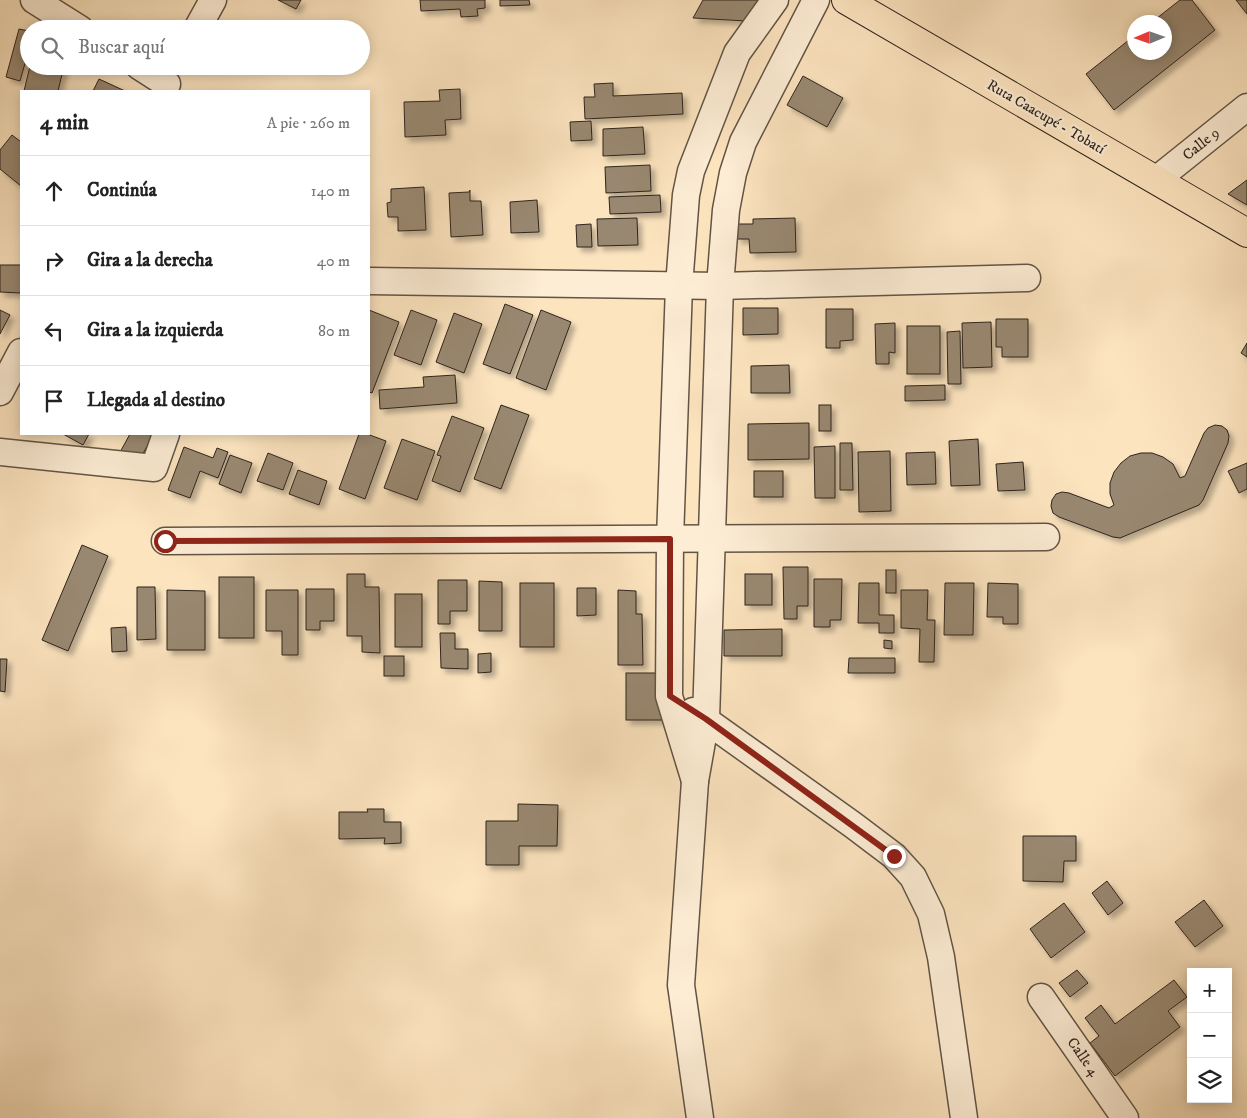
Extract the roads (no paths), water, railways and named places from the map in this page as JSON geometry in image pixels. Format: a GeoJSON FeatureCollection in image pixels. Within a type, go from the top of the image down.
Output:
{"type":"FeatureCollection","features":[{"type":"Feature","properties":{"kind":"main road","name":"Ruta Caacupé - Tobatí"},"geometry":{"type":"LineString","coordinates":[[846,0],[1247,232]]}},
{"type":"Feature","properties":{"kind":"street"},"geometry":{"type":"LineString","coordinates":[[34,0],[66,20]]}},
{"type":"Feature","properties":{"kind":"street"},"geometry":{"type":"LineString","coordinates":[[202,20],[213,0]]}},
{"type":"Feature","properties":{"kind":"street"},"geometry":{"type":"LineString","coordinates":[[695,782],[670,696],[670,539],[679,286],[686,195],[691,171],[737,53],[775,0]]}},
{"type":"Feature","properties":{"kind":"street"},"geometry":{"type":"LineString","coordinates":[[700,1118],[681,985],[695,782],[706,719],[720,286],[726,210],[733,173],[743,142],[816,0]]}},
{"type":"Feature","properties":{"kind":"street"},"geometry":{"type":"LineString","coordinates":[[157,75],[169,81]]}},
{"type":"Feature","properties":{"kind":"street","name":"Calle 9"},"geometry":{"type":"LineString","coordinates":[[1156,180],[1247,107]]}},
{"type":"Feature","properties":{"kind":"street"},"geometry":{"type":"LineString","coordinates":[[370,282],[720,286],[1027,278]]}},
{"type":"Feature","properties":{"kind":"street"},"geometry":{"type":"LineString","coordinates":[[0,392],[20,354]]}},
{"type":"Feature","properties":{"kind":"street"},"geometry":{"type":"LineString","coordinates":[[0,452],[154,468],[166,435]]}},
{"type":"Feature","properties":{"kind":"street"},"geometry":{"type":"LineString","coordinates":[[165,541],[1046,537]]}},
{"type":"Feature","properties":{"kind":"street"},"geometry":{"type":"LineString","coordinates":[[670,696],[706,719],[894,856],[913,877],[932,914],[941,957],[964,1118]]}},
{"type":"Feature","properties":{"kind":"street","name":"Calle 4"},"geometry":{"type":"LineString","coordinates":[[1041,997],[1125,1118]]}}]}
